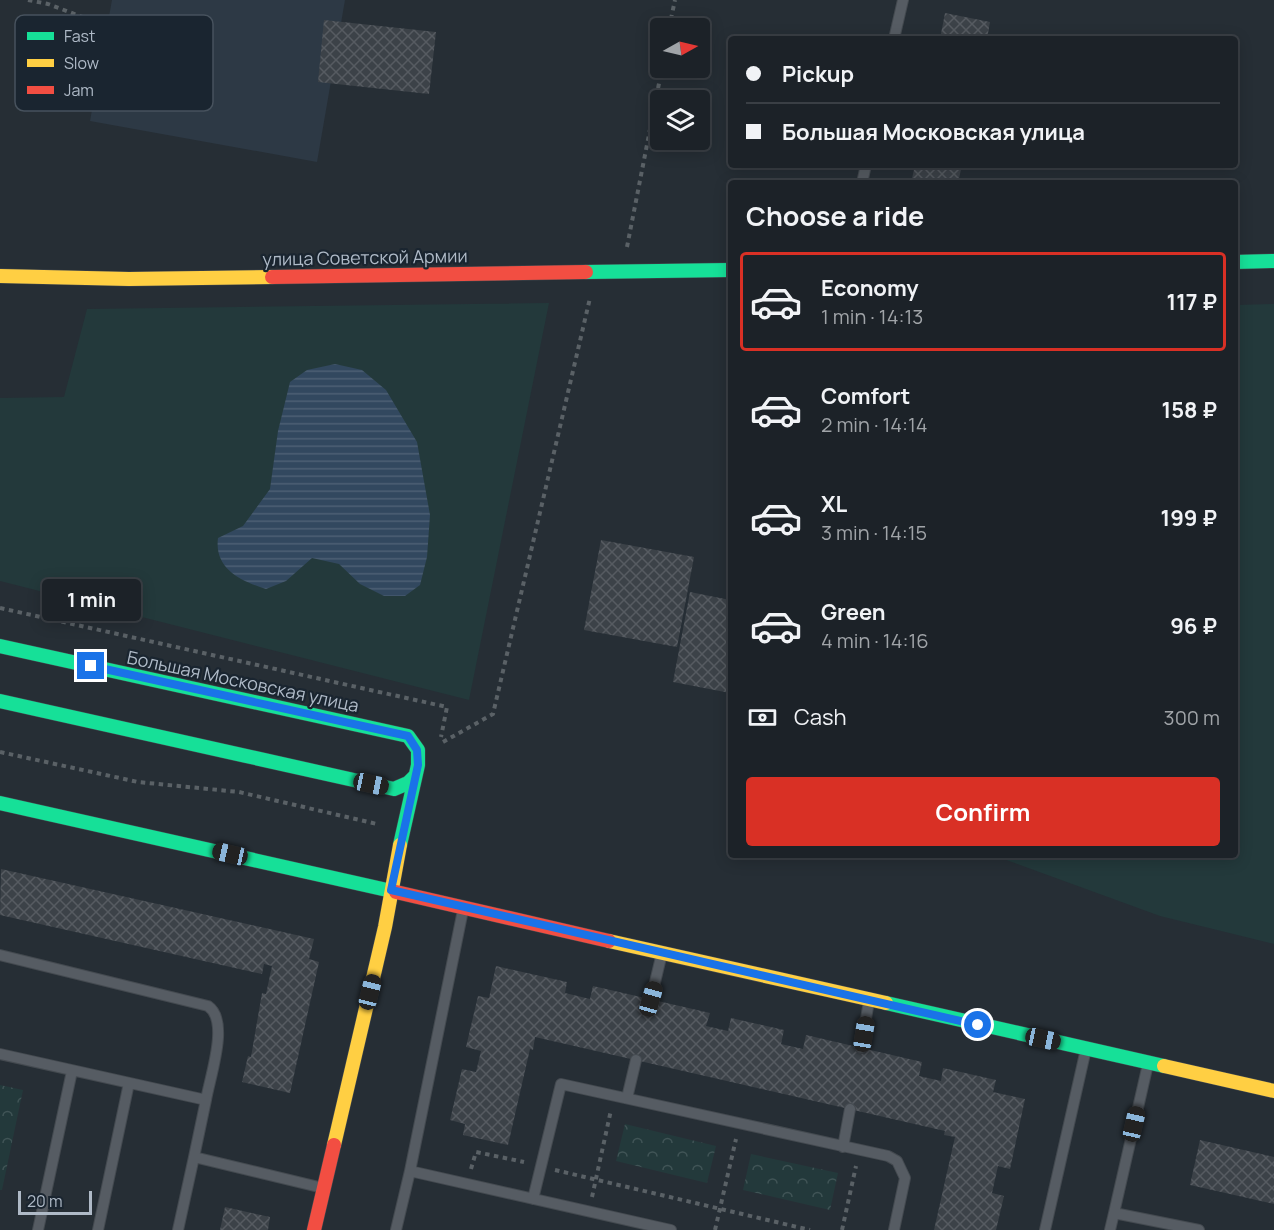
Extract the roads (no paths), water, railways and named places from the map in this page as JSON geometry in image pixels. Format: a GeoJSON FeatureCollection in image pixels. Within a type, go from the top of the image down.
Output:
{"type":"FeatureCollection","features":[{"type":"Feature","properties":{"kind":"street"},"geometry":{"type":"LineString","coordinates":[[1238,262],[1274,261]]}},
{"type":"Feature","properties":{"kind":"street","name":"улица Советской Армии"},"geometry":{"type":"LineString","coordinates":[[0,276],[129,279],[728,270]]}},
{"type":"Feature","properties":{"kind":"street","name":"Большая Московская улица"},"geometry":{"type":"LineString","coordinates":[[0,646],[408,736],[417,750],[418,765],[415,776]]}},
{"type":"Feature","properties":{"kind":"street"},"geometry":{"type":"LineString","coordinates":[[0,701],[394,789],[408,783],[415,776]]}},
{"type":"Feature","properties":{"kind":"street"},"geometry":{"type":"LineString","coordinates":[[314,1230],[386,927],[391,890],[415,776]]}},
{"type":"Feature","properties":{"kind":"street"},"geometry":{"type":"LineString","coordinates":[[0,803],[1274,1091]]}},
{"type":"Feature","properties":{"kind":"lane"},"geometry":{"type":"LineString","coordinates":[[895,36],[903,0]]}},
{"type":"Feature","properties":{"kind":"lane"},"geometry":{"type":"LineString","coordinates":[[396,1230],[464,907]]}},
{"type":"Feature","properties":{"kind":"lane"},"geometry":{"type":"LineString","coordinates":[[651,999],[662,952]]}},
{"type":"Feature","properties":{"kind":"lane"},"geometry":{"type":"LineString","coordinates":[[0,955],[208,1006],[214,1010],[220,1027],[178,1230]]}},
{"type":"Feature","properties":{"kind":"lane"},"geometry":{"type":"LineString","coordinates":[[861,1048],[869,1001]]}},
{"type":"Feature","properties":{"kind":"lane"},"geometry":{"type":"LineString","coordinates":[[1044,1230],[1087,1048]]}},
{"type":"Feature","properties":{"kind":"lane"},"geometry":{"type":"LineString","coordinates":[[0,1054],[206,1100]]}},
{"type":"Feature","properties":{"kind":"lane"},"geometry":{"type":"LineString","coordinates":[[627,1098],[636,1060]]}},
{"type":"Feature","properties":{"kind":"lane"},"geometry":{"type":"LineString","coordinates":[[1110,1230],[1148,1062]]}},
{"type":"Feature","properties":{"kind":"lane"},"geometry":{"type":"LineString","coordinates":[[38,1230],[72,1071]]}},
{"type":"Feature","properties":{"kind":"lane"},"geometry":{"type":"LineString","coordinates":[[98,1230],[129,1083]]}},
{"type":"Feature","properties":{"kind":"lane"},"geometry":{"type":"LineString","coordinates":[[533,1199],[561,1084],[888,1156],[903,1168],[905,1178],[894,1230]]}},
{"type":"Feature","properties":{"kind":"lane"},"geometry":{"type":"LineString","coordinates":[[843,1147],[850,1109]]}},
{"type":"Feature","properties":{"kind":"lane"},"geometry":{"type":"LineString","coordinates":[[194,1157],[323,1188]]}},
{"type":"Feature","properties":{"kind":"lane"},"geometry":{"type":"LineString","coordinates":[[410,1171],[671,1230]]}},
{"type":"Feature","properties":{"kind":"lane"},"geometry":{"type":"LineString","coordinates":[[1114,1213],[1199,1230]]}},
{"type":"Feature","properties":{"kind":"water"},"geometry":{"type":"Polygon","coordinates":[[[335,364],[362,370],[386,390],[417,442],[430,515],[427,557],[420,585],[405,596],[384,596],[360,584],[339,564],[312,558],[286,581],[266,589],[239,578],[225,566],[220,558],[218,538],[243,526],[270,489],[278,431],[290,382],[307,370],[335,364]]]}}]}
